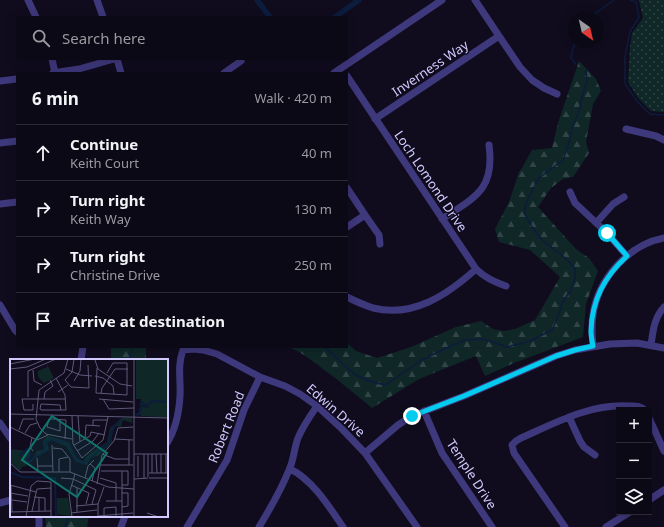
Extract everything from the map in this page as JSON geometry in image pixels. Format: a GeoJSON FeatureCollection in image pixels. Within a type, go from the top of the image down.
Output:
{"type":"FeatureCollection","features":[{"type":"Feature","properties":{"kind":"street"},"geometry":{"type":"LineString","coordinates":[[28,0],[36,16]]}},
{"type":"Feature","properties":{"kind":"street"},"geometry":{"type":"LineString","coordinates":[[97,0],[103,16]]}},
{"type":"Feature","properties":{"kind":"street"},"geometry":{"type":"LineString","coordinates":[[343,70],[442,0]]}},
{"type":"Feature","properties":{"kind":"street"},"geometry":{"type":"LineString","coordinates":[[475,0],[520,67],[532,80],[557,94]]}},
{"type":"Feature","properties":{"kind":"street","name":"Inverness Way"},"geometry":{"type":"LineString","coordinates":[[376,119],[498,36]]}},
{"type":"Feature","properties":{"kind":"street"},"geometry":{"type":"LineString","coordinates":[[52,60],[54,72]]}},
{"type":"Feature","properties":{"kind":"street"},"geometry":{"type":"LineString","coordinates":[[60,72],[79,69],[110,60]]}},
{"type":"Feature","properties":{"kind":"street"},"geometry":{"type":"LineString","coordinates":[[117,60],[121,72]]}},
{"type":"Feature","properties":{"kind":"street"},"geometry":{"type":"LineString","coordinates":[[225,72],[241,61]]}},
{"type":"Feature","properties":{"kind":"street","name":"Loch Lomond Drive"},"geometry":{"type":"LineString","coordinates":[[348,77],[476,269],[489,279],[506,286]]}},
{"type":"Feature","properties":{"kind":"street"},"geometry":{"type":"LineString","coordinates":[[0,81],[16,79]]}},
{"type":"Feature","properties":{"kind":"street"},"geometry":{"type":"LineString","coordinates":[[626,129],[656,136],[664,140]]}},
{"type":"Feature","properties":{"kind":"street"},"geometry":{"type":"LineString","coordinates":[[0,143],[16,141]]}},
{"type":"Feature","properties":{"kind":"street"},"geometry":{"type":"LineString","coordinates":[[442,219],[475,197],[482,189],[488,179],[490,168],[491,157],[489,145]]}},
{"type":"Feature","properties":{"kind":"street"},"geometry":{"type":"LineString","coordinates":[[348,190],[379,235],[380,244]]}},
{"type":"Feature","properties":{"kind":"street"},"geometry":{"type":"LineString","coordinates":[[570,192],[575,203],[614,240],[627,256]]}},
{"type":"Feature","properties":{"kind":"street"},"geometry":{"type":"LineString","coordinates":[[596,223],[613,204],[624,197]]}},
{"type":"Feature","properties":{"kind":"street"},"geometry":{"type":"LineString","coordinates":[[0,204],[16,202]]}},
{"type":"Feature","properties":{"kind":"street"},"geometry":{"type":"LineString","coordinates":[[348,226],[365,215]]}},
{"type":"Feature","properties":{"kind":"street"},"geometry":{"type":"LineString","coordinates":[[593,346],[591,332],[593,314],[608,276],[616,266],[637,249],[648,243],[664,238]]}},
{"type":"Feature","properties":{"kind":"street"},"geometry":{"type":"LineString","coordinates":[[348,297],[364,305],[382,310],[414,308],[438,297],[461,282],[476,269]]}},
{"type":"Feature","properties":{"kind":"street"},"geometry":{"type":"LineString","coordinates":[[0,305],[16,331]]}},
{"type":"Feature","properties":{"kind":"street"},"geometry":{"type":"LineString","coordinates":[[651,345],[653,327],[659,312],[664,307]]}},
{"type":"Feature","properties":{"kind":"street"},"geometry":{"type":"LineString","coordinates":[[365,453],[398,425],[412,416],[464,396],[556,356],[593,346],[610,344],[637,343],[664,348]]}},
{"type":"Feature","properties":{"kind":"street"},"geometry":{"type":"LineString","coordinates":[[81,359],[83,348]]}},
{"type":"Feature","properties":{"kind":"street","name":"Edwin Drive"},"geometry":{"type":"LineString","coordinates":[[168,441],[178,417],[180,395],[179,366],[180,357],[183,350],[203,350],[217,354],[260,377],[285,386],[317,406],[365,453],[417,527]]}},
{"type":"Feature","properties":{"kind":"street","name":"Robert Road"},"geometry":{"type":"LineString","coordinates":[[187,527],[227,460],[244,410],[260,377]]}},
{"type":"Feature","properties":{"kind":"street"},"geometry":{"type":"LineString","coordinates":[[262,526],[290,469],[298,438],[303,427],[317,406]]}},
{"type":"Feature","properties":{"kind":"street"},"geometry":{"type":"LineString","coordinates":[[565,527],[514,453],[512,445],[521,438],[591,409],[613,406],[640,407]]}},
{"type":"Feature","properties":{"kind":"street","name":"Temple Drive"},"geometry":{"type":"LineString","coordinates":[[424,411],[442,453],[492,527]]}},
{"type":"Feature","properties":{"kind":"street"},"geometry":{"type":"LineString","coordinates":[[569,417],[584,447],[595,455]]}},
{"type":"Feature","properties":{"kind":"street"},"geometry":{"type":"LineString","coordinates":[[0,423],[10,438]]}},
{"type":"Feature","properties":{"kind":"street"},"geometry":{"type":"LineString","coordinates":[[652,423],[662,441],[664,451]]}},
{"type":"Feature","properties":{"kind":"street"},"geometry":{"type":"LineString","coordinates":[[290,469],[313,486],[343,527]]}},
{"type":"Feature","properties":{"kind":"street"},"geometry":{"type":"LineString","coordinates":[[652,498],[664,490]]}},
{"type":"Feature","properties":{"kind":"street"},"geometry":{"type":"LineString","coordinates":[[0,503],[10,500]]}},
{"type":"Feature","properties":{"kind":"street"},"geometry":{"type":"LineString","coordinates":[[606,527],[625,515]]}},
{"type":"Feature","properties":{"kind":"street"},"geometry":{"type":"LineString","coordinates":[[121,527],[125,517]]}},
{"type":"Feature","properties":{"kind":"green space"},"geometry":{"type":"Polygon","coordinates":[[[638,0],[664,0],[664,112],[651,111],[638,98],[628,82],[632,33],[643,18],[638,0]]]}},
{"type":"Feature","properties":{"kind":"green space"},"geometry":{"type":"Polygon","coordinates":[[[579,61],[596,79],[601,91],[593,104],[586,142],[589,153],[573,177],[563,179],[551,188],[538,207],[576,249],[589,258],[598,271],[586,304],[583,337],[514,363],[485,376],[476,356],[419,379],[372,408],[311,359],[290,348],[348,348],[348,344],[356,351],[377,358],[411,347],[456,327],[481,321],[493,329],[504,331],[515,329],[535,320],[560,277],[530,250],[499,242],[495,229],[509,202],[519,172],[532,150],[552,148],[558,123],[579,61]]]}},
{"type":"Feature","properties":{"kind":"green space"},"geometry":{"type":"Polygon","coordinates":[[[111,348],[146,348],[146,359],[111,359],[111,348]]]}},
{"type":"Feature","properties":{"kind":"green space"},"geometry":{"type":"Polygon","coordinates":[[[45,517],[89,517],[87,527],[46,527],[45,517]]]}},
{"type":"Feature","properties":{"kind":"waterway"},"geometry":{"type":"LineString","coordinates":[[257,0],[269,16]]}},
{"type":"Feature","properties":{"kind":"waterway"},"geometry":{"type":"LineString","coordinates":[[336,16],[359,0]]}},
{"type":"Feature","properties":{"kind":"waterway"},"geometry":{"type":"LineString","coordinates":[[597,12],[614,0]]}},
{"type":"Feature","properties":{"kind":"waterway"},"geometry":{"type":"LineString","coordinates":[[630,0],[636,2],[639,17],[630,32],[625,56],[625,84],[637,101],[650,114],[664,115]]}},
{"type":"Feature","properties":{"kind":"waterway"},"geometry":{"type":"LineString","coordinates":[[573,48],[571,58],[576,64]]}},
{"type":"Feature","properties":{"kind":"waterway"},"geometry":{"type":"LineString","coordinates":[[326,348],[358,376],[368,381],[385,385],[420,361],[465,340],[483,339],[507,347],[530,341],[552,330],[562,303],[570,291],[575,279],[575,268],[564,257],[542,240],[533,229],[524,212],[527,201],[539,178],[563,160],[587,81],[586,70]]}},
{"type":"Feature","properties":{"kind":"waterway"},"geometry":{"type":"LineString","coordinates":[[130,359],[132,348]]}},
{"type":"Feature","properties":{"kind":"waterway"},"geometry":{"type":"LineString","coordinates":[[65,527],[69,517]]}},
{"type":"Feature","properties":{"kind":"route"},"geometry":{"type":"LineString","coordinates":[[412,416],[464,396],[556,356],[593,346],[591,332],[593,314],[599,296],[608,276],[627,256],[607,233]]}}]}
